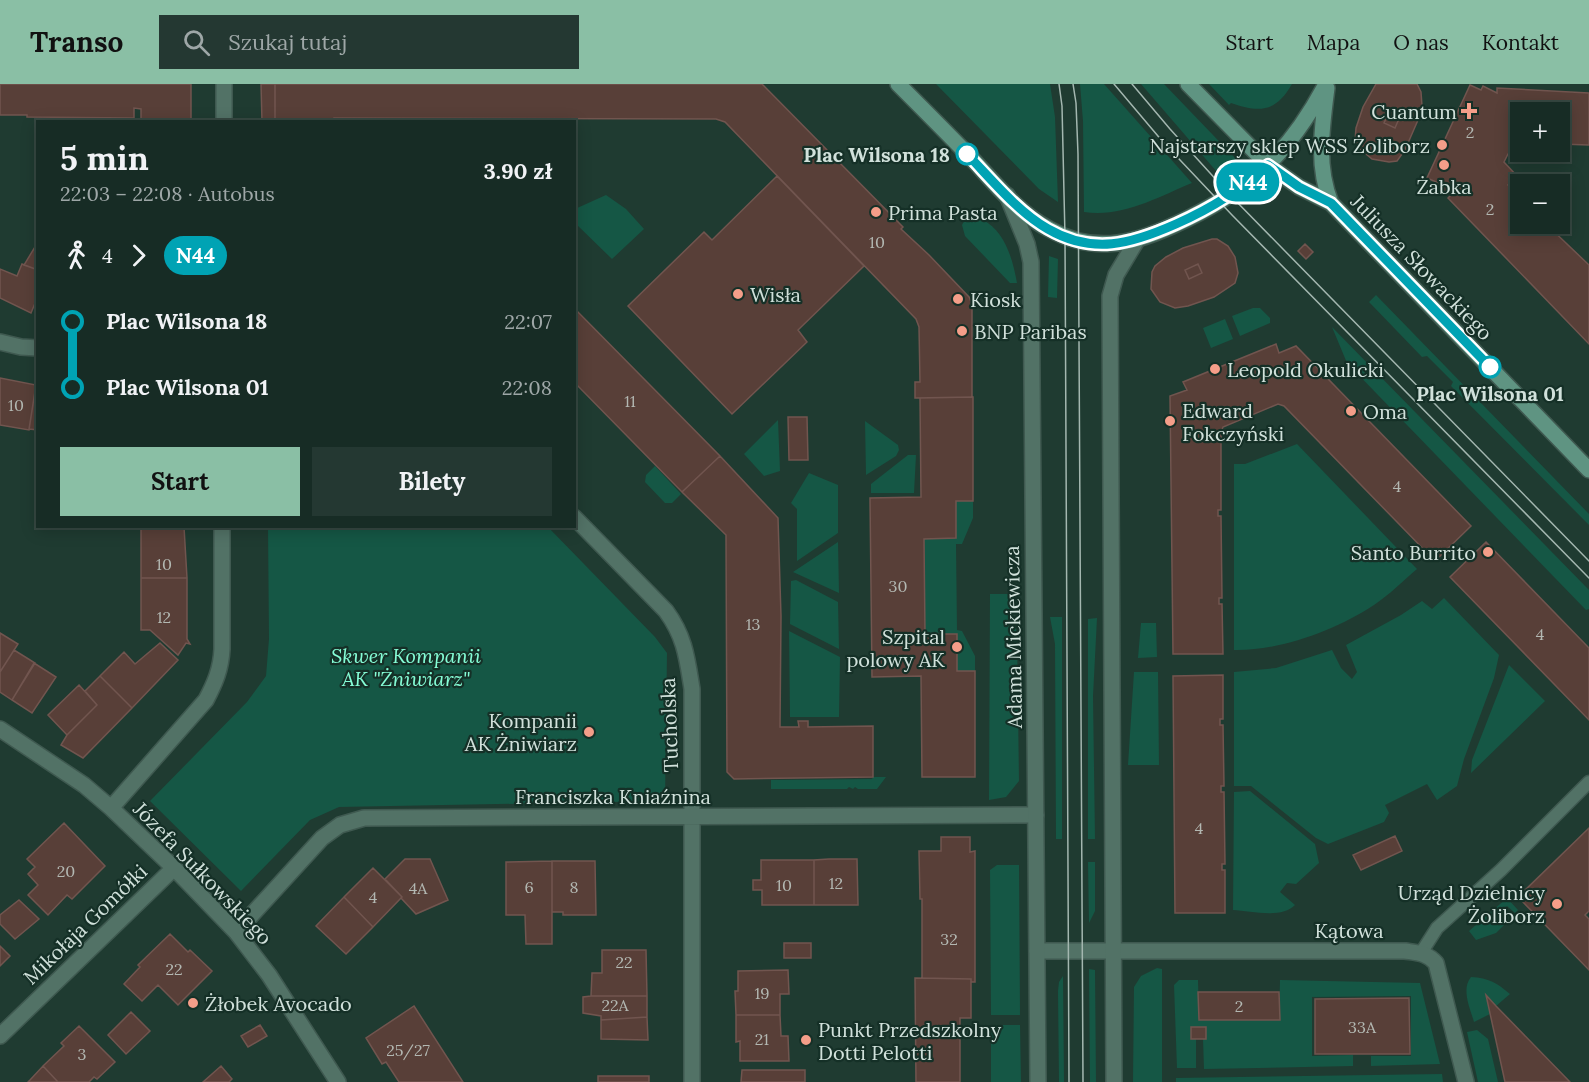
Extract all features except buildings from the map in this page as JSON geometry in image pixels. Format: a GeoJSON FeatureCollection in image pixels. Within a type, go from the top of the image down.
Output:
{"type":"FeatureCollection","features":[{"type":"Feature","properties":{"kind":"main road"},"geometry":{"type":"LineString","coordinates":[[898,84],[1007,195],[1037,222],[1065,237],[1078,241],[1108,244],[1137,240],[1220,203],[1251,181],[1268,165],[1302,124],[1327,84]]}},
{"type":"Feature","properties":{"kind":"main road","name":"Juliusza Słowackiego"},"geometry":{"type":"LineString","coordinates":[[1188,84],[1268,165],[1299,187],[1331,203],[1583,455],[1589,470]]}},
{"type":"Feature","properties":{"kind":"main road"},"geometry":{"type":"LineString","coordinates":[[1327,84],[1321,167],[1331,203]]}},
{"type":"Feature","properties":{"kind":"street"},"geometry":{"type":"LineString","coordinates":[[224,84],[224,120]]}},
{"type":"Feature","properties":{"kind":"street","name":"Adama Mickiewicza"},"geometry":{"type":"LineString","coordinates":[[1007,195],[1027,244],[1031,262],[1038,1082]]}},
{"type":"Feature","properties":{"kind":"street"},"geometry":{"type":"LineString","coordinates":[[1114,1082],[1110,296],[1116,275],[1137,240]]}},
{"type":"Feature","properties":{"kind":"street"},"geometry":{"type":"LineString","coordinates":[[0,342],[36,348]]}},
{"type":"Feature","properties":{"kind":"street","name":"Tucholska"},"geometry":{"type":"LineString","coordinates":[[576,520],[666,611],[677,626],[685,645],[692,689],[692,1082]]}},
{"type":"Feature","properties":{"kind":"street"},"geometry":{"type":"LineString","coordinates":[[111,808],[206,700],[217,681],[222,650],[222,528]]}},
{"type":"Feature","properties":{"kind":"street","name":"Józefa Sułkowskiego"},"geometry":{"type":"LineString","coordinates":[[0,729],[84,785],[111,808],[236,932],[263,967],[338,1082]]}},
{"type":"Feature","properties":{"kind":"street","name":"Franciszka Kniaźnina"},"geometry":{"type":"LineString","coordinates":[[236,932],[322,838],[340,825],[364,818],[1036,815]]}},
{"type":"Feature","properties":{"kind":"street","name":"Mikołaja Gomółki"},"geometry":{"type":"LineString","coordinates":[[0,1036],[174,868]]}},
{"type":"Feature","properties":{"kind":"street","name":"Kątowa"},"geometry":{"type":"LineString","coordinates":[[1037,951],[1405,951],[1421,953]]}},
{"type":"Feature","properties":{"kind":"street"},"geometry":{"type":"LineString","coordinates":[[1421,953],[1430,956],[1436,963],[1466,1082]]}},
{"type":"Feature","properties":{"kind":"lane"},"geometry":{"type":"LineString","coordinates":[[1421,953],[1437,928],[1501,870],[1589,782]]}},
{"type":"Feature","properties":{"kind":"green space"},"geometry":{"type":"Polygon","coordinates":[[[936,84],[1050,84],[1055,117],[1058,202],[1039,189],[936,84]]]}},
{"type":"Feature","properties":{"kind":"green space"},"geometry":{"type":"Polygon","coordinates":[[[1080,84],[1104,84],[1192,183],[1126,209],[1098,213],[1084,212],[1083,121],[1080,84]]]}},
{"type":"Feature","properties":{"kind":"green space"},"geometry":{"type":"Polygon","coordinates":[[[1141,84],[1164,84],[1237,160],[1217,172],[1141,84]]]}},
{"type":"Feature","properties":{"kind":"green space"},"geometry":{"type":"Polygon","coordinates":[[[1209,84],[1292,84],[1280,100],[1266,108],[1259,109],[1231,103],[1229,105],[1209,84]]]}},
{"type":"Feature","properties":{"kind":"green space"},"geometry":{"type":"Polygon","coordinates":[[[606,195],[626,209],[644,229],[612,259],[576,224],[576,209],[606,195]]]}},
{"type":"Feature","properties":{"kind":"green space"},"geometry":{"type":"Polygon","coordinates":[[[965,219],[983,220],[997,231],[1007,247],[1017,283],[1010,283],[965,236],[962,225],[965,219]]]}},
{"type":"Feature","properties":{"kind":"green space"},"geometry":{"type":"Polygon","coordinates":[[[1049,256],[1058,259],[1057,298],[1048,297],[1049,256]]]}},
{"type":"Feature","properties":{"kind":"green space"},"geometry":{"type":"Polygon","coordinates":[[[1376,295],[1589,514],[1589,525],[1451,386],[1453,382],[1427,356],[1422,357],[1369,302],[1376,295]]]}},
{"type":"Feature","properties":{"kind":"green space"},"geometry":{"type":"Polygon","coordinates":[[[1253,308],[1260,308],[1270,318],[1270,323],[1240,336],[1232,316],[1253,308]]]}},
{"type":"Feature","properties":{"kind":"green space"},"geometry":{"type":"Polygon","coordinates":[[[1225,319],[1233,339],[1211,348],[1203,328],[1225,319]]]}},
{"type":"Feature","properties":{"kind":"green space"},"geometry":{"type":"Polygon","coordinates":[[[1332,327],[1589,590],[1589,609],[1586,610],[1347,363],[1332,327]]]}},
{"type":"Feature","properties":{"kind":"green space"},"geometry":{"type":"Polygon","coordinates":[[[778,420],[780,471],[764,476],[744,454],[778,420]]]}},
{"type":"Feature","properties":{"kind":"green space"},"geometry":{"type":"Polygon","coordinates":[[[865,421],[898,445],[899,450],[896,456],[866,475],[865,421]]]}},
{"type":"Feature","properties":{"kind":"green space"},"geometry":{"type":"Polygon","coordinates":[[[1297,444],[1417,569],[1374,605],[1343,623],[1288,643],[1234,650],[1234,464],[1245,464],[1297,444]]]}},
{"type":"Feature","properties":{"kind":"green space"},"geometry":{"type":"Polygon","coordinates":[[[908,455],[916,455],[914,493],[871,493],[871,484],[908,455]]]}},
{"type":"Feature","properties":{"kind":"green space"},"geometry":{"type":"Polygon","coordinates":[[[655,466],[681,494],[672,503],[665,503],[645,482],[646,475],[655,466]]]}},
{"type":"Feature","properties":{"kind":"green space"},"geometry":{"type":"Polygon","coordinates":[[[809,473],[838,485],[838,533],[797,561],[797,509],[791,503],[809,473]]]}},
{"type":"Feature","properties":{"kind":"green space"},"geometry":{"type":"Polygon","coordinates":[[[956,501],[973,501],[973,518],[962,544],[956,544],[957,630],[962,631],[975,656],[975,671],[957,671],[957,634],[925,634],[924,539],[956,538],[956,501]]]}},
{"type":"Feature","properties":{"kind":"green space","name":"Skwer Kompanii AK \"Żniwiarz\""},"geometry":{"type":"Polygon","coordinates":[[[268,528],[549,528],[655,637],[667,653],[665,801],[339,807],[310,820],[241,891],[150,801],[247,702],[266,676],[269,639],[268,528]]]}},
{"type":"Feature","properties":{"kind":"green space"},"geometry":{"type":"Polygon","coordinates":[[[838,542],[839,593],[793,572],[838,542]]]}},
{"type":"Feature","properties":{"kind":"green space"},"geometry":{"type":"Polygon","coordinates":[[[796,580],[838,602],[839,649],[790,624],[791,581],[796,580]]]}},
{"type":"Feature","properties":{"kind":"green space"},"geometry":{"type":"Polygon","coordinates":[[[990,594],[1008,594],[1017,634],[1019,781],[1006,797],[989,800],[990,594]]]}},
{"type":"Feature","properties":{"kind":"green space"},"geometry":{"type":"Polygon","coordinates":[[[1444,598],[1499,655],[1494,678],[1464,759],[1457,786],[1437,800],[1427,784],[1385,805],[1389,813],[1384,822],[1328,844],[1316,838],[1251,786],[1234,786],[1234,672],[1276,668],[1332,650],[1341,668],[1352,679],[1357,672],[1346,645],[1422,601],[1432,609],[1444,598]]]}},
{"type":"Feature","properties":{"kind":"green space"},"geometry":{"type":"Polygon","coordinates":[[[1050,617],[1062,617],[1062,839],[1056,839],[1055,644],[1050,617]]]}},
{"type":"Feature","properties":{"kind":"green space"},"geometry":{"type":"Polygon","coordinates":[[[1097,618],[1093,696],[1095,839],[1088,839],[1088,619],[1097,618]]]}},
{"type":"Feature","properties":{"kind":"green space"},"geometry":{"type":"Polygon","coordinates":[[[1141,623],[1156,623],[1157,657],[1138,658],[1141,623]]]}},
{"type":"Feature","properties":{"kind":"green space"},"geometry":{"type":"Polygon","coordinates":[[[789,631],[840,657],[839,717],[790,717],[789,631]]]}},
{"type":"Feature","properties":{"kind":"green space"},"geometry":{"type":"Polygon","coordinates":[[[1509,665],[1545,701],[1471,773],[1472,760],[1509,665]]]}},
{"type":"Feature","properties":{"kind":"green space"},"geometry":{"type":"Polygon","coordinates":[[[1134,672],[1158,672],[1159,765],[1128,765],[1134,672]]]}},
{"type":"Feature","properties":{"kind":"green space"},"geometry":{"type":"Polygon","coordinates":[[[873,777],[886,777],[877,789],[849,787],[847,789],[771,789],[771,780],[872,779],[873,777]]]}},
{"type":"Feature","properties":{"kind":"green space"},"geometry":{"type":"Polygon","coordinates":[[[1250,791],[1315,844],[1319,863],[1296,884],[1287,883],[1280,892],[1295,905],[1282,912],[1233,910],[1234,792],[1250,791]]]}},
{"type":"Feature","properties":{"kind":"green space"},"geometry":{"type":"Polygon","coordinates":[[[1088,862],[1095,862],[1095,911],[1089,923],[1088,862]]]}},
{"type":"Feature","properties":{"kind":"green space"},"geometry":{"type":"Polygon","coordinates":[[[997,865],[1019,865],[1020,1015],[991,1015],[990,870],[997,865]]]}},
{"type":"Feature","properties":{"kind":"green space"},"geometry":{"type":"Polygon","coordinates":[[[1507,898],[1518,910],[1515,913],[1507,906],[1499,914],[1507,922],[1496,933],[1476,940],[1469,931],[1507,898]]]}},
{"type":"Feature","properties":{"kind":"green space"},"geometry":{"type":"Polygon","coordinates":[[[1157,968],[1162,969],[1162,1082],[1133,1082],[1134,987],[1141,976],[1157,968]]]}},
{"type":"Feature","properties":{"kind":"green space"},"geometry":{"type":"Polygon","coordinates":[[[1089,969],[1095,970],[1096,1082],[1090,1082],[1089,969]]]}},
{"type":"Feature","properties":{"kind":"green space"},"geometry":{"type":"Polygon","coordinates":[[[1063,976],[1064,1082],[1059,1082],[1058,991],[1059,982],[1063,976]]]}},
{"type":"Feature","properties":{"kind":"green space"},"geometry":{"type":"Polygon","coordinates":[[[1471,977],[1492,982],[1510,994],[1496,1006],[1486,996],[1490,1014],[1474,1022],[1466,993],[1471,977]]]}},
{"type":"Feature","properties":{"kind":"green space"},"geometry":{"type":"Polygon","coordinates":[[[1179,980],[1198,980],[1199,1020],[1279,1020],[1280,980],[1420,983],[1440,1064],[1371,1066],[1371,1056],[1411,1056],[1411,996],[1312,997],[1312,1056],[1353,1055],[1353,1066],[1204,1069],[1203,1039],[1206,1039],[1206,1027],[1191,1027],[1191,1039],[1196,1039],[1196,1068],[1177,1068],[1174,985],[1179,980]]]}},
{"type":"Feature","properties":{"kind":"green space"},"geometry":{"type":"Polygon","coordinates":[[[991,1025],[1020,1025],[1021,1082],[991,1082],[991,1025]]]}},
{"type":"Feature","properties":{"kind":"green space"},"geometry":{"type":"Polygon","coordinates":[[[1477,1030],[1488,1039],[1498,1082],[1478,1082],[1467,1032],[1477,1030]]]}},
{"type":"Feature","properties":{"kind":"green space"},"geometry":{"type":"Polygon","coordinates":[[[1442,1074],[1443,1082],[1176,1082],[1176,1078],[1442,1074]]]}},
{"type":"Feature","properties":{"kind":"tram line"},"geometry":{"type":"LineString","coordinates":[[1059,84],[1062,106],[1065,237],[1069,1082]]}},
{"type":"Feature","properties":{"kind":"tram line"},"geometry":{"type":"LineString","coordinates":[[1073,84],[1078,154],[1083,1082]]}},
{"type":"Feature","properties":{"kind":"tram line"},"geometry":{"type":"LineString","coordinates":[[1114,84],[1163,142],[1232,215],[1589,578]]}},
{"type":"Feature","properties":{"kind":"tram line"},"geometry":{"type":"LineString","coordinates":[[1132,84],[1230,195],[1589,561]]}},
{"type":"Feature","properties":{"kind":"bus line","name":"N44"},"geometry":{"type":"LineString","coordinates":[[967,154],[1024,212],[1037,222],[1065,237],[1078,241],[1108,244],[1137,240],[1201,213],[1220,203],[1251,181],[1268,165],[1299,187],[1331,203],[1490,367]]}},
{"type":"Feature","properties":{"kind":"place","name":"Cuantum"},"geometry":{"type":"Point","coordinates":[1469,111]}},
{"type":"Feature","properties":{"kind":"place","name":"Najstarszy sklep WSS Żoliborz"},"geometry":{"type":"Point","coordinates":[1442,145]}},
{"type":"Feature","properties":{"kind":"place","name":"Plac Wilsona 18"},"geometry":{"type":"Point","coordinates":[967,154]}},
{"type":"Feature","properties":{"kind":"place","name":"Żabka"},"geometry":{"type":"Point","coordinates":[1444,165]}},
{"type":"Feature","properties":{"kind":"place","name":"Prima Pasta"},"geometry":{"type":"Point","coordinates":[876,212]}},
{"type":"Feature","properties":{"kind":"place","name":"Wisła"},"geometry":{"type":"Point","coordinates":[738,294]}},
{"type":"Feature","properties":{"kind":"place","name":"Kiosk"},"geometry":{"type":"Point","coordinates":[958,299]}},
{"type":"Feature","properties":{"kind":"place","name":"BNP Paribas"},"geometry":{"type":"Point","coordinates":[962,331]}},
{"type":"Feature","properties":{"kind":"place","name":"Plac Wilsona 01"},"geometry":{"type":"Point","coordinates":[1490,367]}},
{"type":"Feature","properties":{"kind":"place","name":"Leopold Okulicki"},"geometry":{"type":"Point","coordinates":[1215,369]}},
{"type":"Feature","properties":{"kind":"place","name":"Oma"},"geometry":{"type":"Point","coordinates":[1351,411]}},
{"type":"Feature","properties":{"kind":"place","name":"Edward Fokczyński"},"geometry":{"type":"Point","coordinates":[1170,421]}},
{"type":"Feature","properties":{"kind":"place","name":"Santo Burrito"},"geometry":{"type":"Point","coordinates":[1488,552]}},
{"type":"Feature","properties":{"kind":"place","name":"Szpital polowy AK"},"geometry":{"type":"Point","coordinates":[957,647]}},
{"type":"Feature","properties":{"kind":"place","name":"Kompanii AK Żniwiarz"},"geometry":{"type":"Point","coordinates":[589,732]}},
{"type":"Feature","properties":{"kind":"place","name":"Urząd Dzielnicy Żoliborz"},"geometry":{"type":"Point","coordinates":[1557,904]}},
{"type":"Feature","properties":{"kind":"place","name":"Żłobek Avocado"},"geometry":{"type":"Point","coordinates":[193,1003]}},
{"type":"Feature","properties":{"kind":"place","name":"Punkt Przedszkolny Dotti Pelotti"},"geometry":{"type":"Point","coordinates":[806,1040]}}]}
